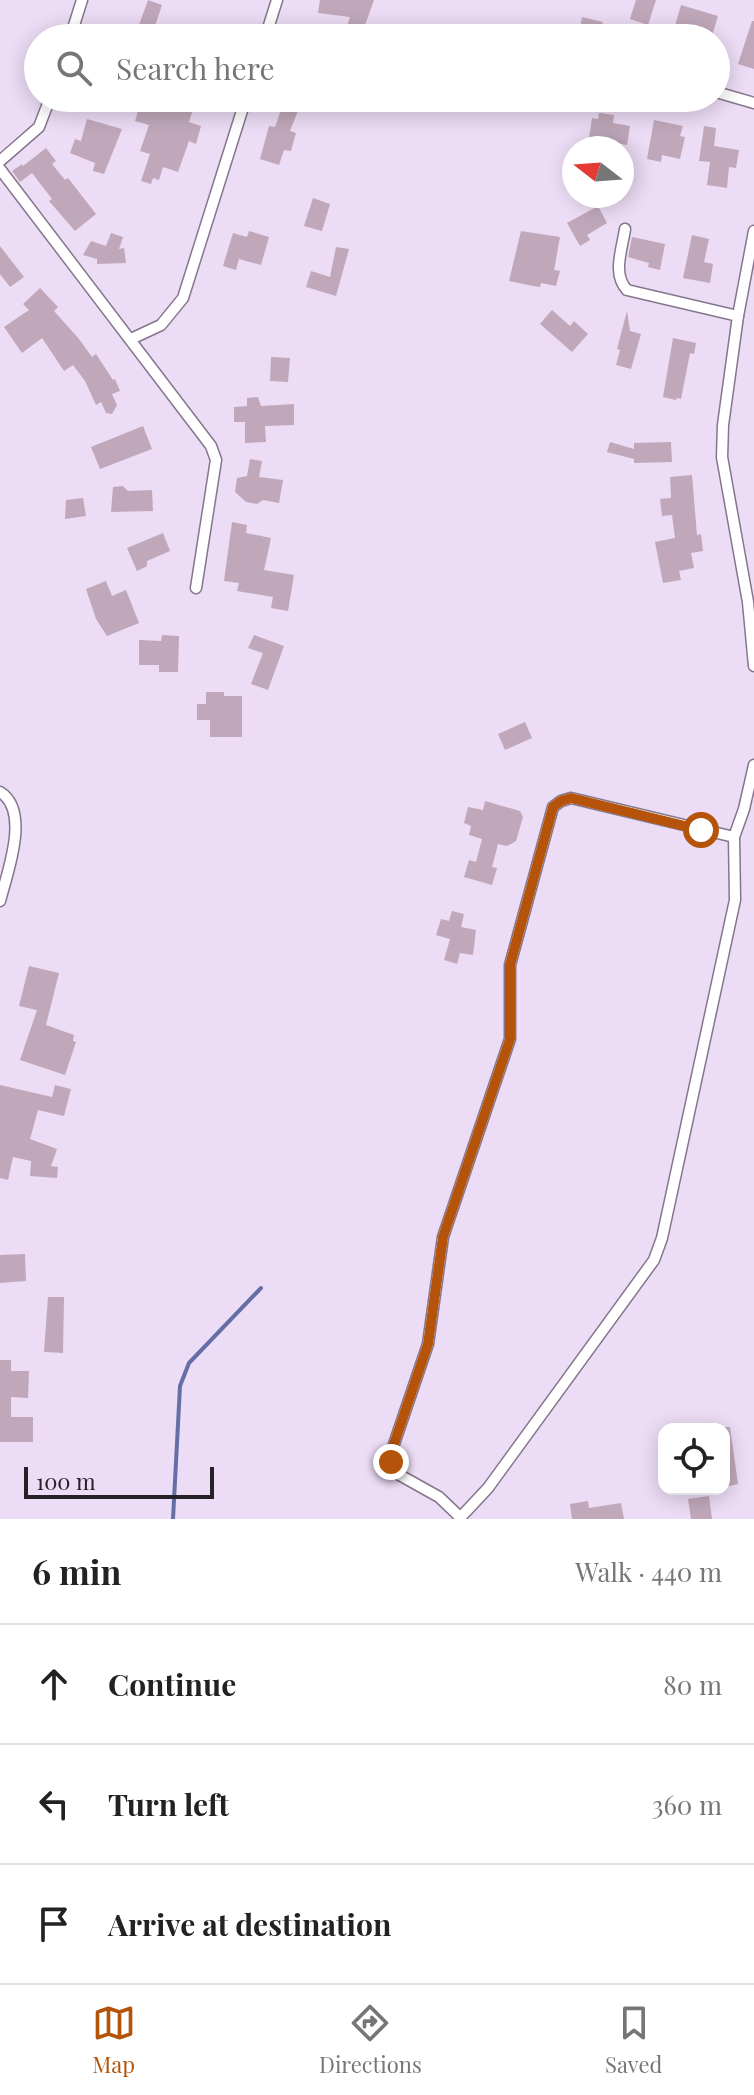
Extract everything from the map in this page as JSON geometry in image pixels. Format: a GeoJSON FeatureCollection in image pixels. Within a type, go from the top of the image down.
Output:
{"type":"FeatureCollection","features":[{"type":"Feature","properties":{"kind":"street"},"geometry":{"type":"LineString","coordinates":[[74,24],[82,0]]}},
{"type":"Feature","properties":{"kind":"street"},"geometry":{"type":"LineString","coordinates":[[269,24],[277,0]]}},
{"type":"Feature","properties":{"kind":"street"},"geometry":{"type":"LineString","coordinates":[[730,96],[754,103]]}},
{"type":"Feature","properties":{"kind":"street"},"geometry":{"type":"LineString","coordinates":[[0,161],[39,127],[45,112]]}},
{"type":"Feature","properties":{"kind":"street"},"geometry":{"type":"LineString","coordinates":[[131,339],[161,325],[183,298],[242,112]]}},
{"type":"Feature","properties":{"kind":"street"},"geometry":{"type":"LineString","coordinates":[[0,169],[211,446],[216,460],[196,588]]}},
{"type":"Feature","properties":{"kind":"street"},"geometry":{"type":"LineString","coordinates":[[625,229],[618,274],[627,290],[738,316]]}},
{"type":"Feature","properties":{"kind":"street"},"geometry":{"type":"LineString","coordinates":[[754,231],[738,316],[723,425],[722,457],[751,602],[754,666]]}},
{"type":"Feature","properties":{"kind":"street"},"geometry":{"type":"LineString","coordinates":[[734,837],[571,798],[553,807],[510,965],[510,1039],[443,1237],[428,1344],[392,1450],[391,1462],[396,1473],[439,1497],[459,1518],[488,1488],[654,1260],[662,1238],[735,900],[734,837],[754,765]]}},
{"type":"Feature","properties":{"kind":"street"},"geometry":{"type":"LineString","coordinates":[[0,792],[13,806],[16,828],[0,901]]}},
{"type":"Feature","properties":{"kind":"building"},"geometry":{"type":"Polygon","coordinates":[[[148,0],[162,5],[156,24],[139,24],[148,0]]]}},
{"type":"Feature","properties":{"kind":"building"},"geometry":{"type":"Polygon","coordinates":[[[320,0],[374,0],[365,24],[348,24],[350,17],[318,13],[320,0]]]}},
{"type":"Feature","properties":{"kind":"building"},"geometry":{"type":"Polygon","coordinates":[[[636,0],[656,0],[648,24],[630,19],[636,0]]]}},
{"type":"Feature","properties":{"kind":"building"},"geometry":{"type":"Polygon","coordinates":[[[681,5],[718,16],[716,24],[676,24],[681,5]]]}},
{"type":"Feature","properties":{"kind":"building"},"geometry":{"type":"Polygon","coordinates":[[[582,17],[603,22],[602,24],[581,24],[582,17]]]}},
{"type":"Feature","properties":{"kind":"building"},"geometry":{"type":"Polygon","coordinates":[[[754,21],[754,69],[738,64],[754,21]]]}},
{"type":"Feature","properties":{"kind":"building"},"geometry":{"type":"Polygon","coordinates":[[[138,112],[192,112],[189,122],[201,126],[196,144],[189,141],[178,172],[163,167],[159,180],[153,178],[151,184],[141,181],[150,154],[140,151],[149,125],[135,121],[138,112]]]}},
{"type":"Feature","properties":{"kind":"building"},"geometry":{"type":"Polygon","coordinates":[[[280,112],[297,112],[290,131],[296,133],[291,151],[284,150],[279,165],[260,159],[269,126],[275,127],[280,112]]]}},
{"type":"Feature","properties":{"kind":"building"},"geometry":{"type":"Polygon","coordinates":[[[599,113],[614,115],[613,123],[630,126],[628,136],[589,136],[592,118],[598,119],[599,113]]]}},
{"type":"Feature","properties":{"kind":"building"},"geometry":{"type":"Polygon","coordinates":[[[87,119],[122,129],[104,174],[93,171],[95,163],[70,153],[75,139],[81,141],[87,119]]]}},
{"type":"Feature","properties":{"kind":"building"},"geometry":{"type":"Polygon","coordinates":[[[654,120],[683,126],[680,136],[685,137],[680,159],[662,155],[661,162],[647,159],[654,120]]]}},
{"type":"Feature","properties":{"kind":"building"},"geometry":{"type":"Polygon","coordinates":[[[704,126],[716,128],[714,146],[739,150],[736,168],[729,167],[727,188],[707,185],[710,162],[699,161],[704,126]]]}},
{"type":"Feature","properties":{"kind":"building"},"geometry":{"type":"Polygon","coordinates":[[[46,148],[56,161],[52,164],[65,180],[68,178],[96,214],[75,231],[49,201],[52,199],[32,173],[20,182],[12,171],[46,148]]]}},
{"type":"Feature","properties":{"kind":"building"},"geometry":{"type":"Polygon","coordinates":[[[313,198],[330,204],[322,231],[304,226],[313,198]]]}},
{"type":"Feature","properties":{"kind":"building"},"geometry":{"type":"Polygon","coordinates":[[[599,208],[607,223],[587,235],[590,240],[580,246],[567,223],[599,208]]]}},
{"type":"Feature","properties":{"kind":"building"},"geometry":{"type":"Polygon","coordinates":[[[249,231],[269,237],[261,265],[239,259],[236,270],[223,266],[233,233],[247,237],[249,231]]]}},
{"type":"Feature","properties":{"kind":"building"},"geometry":{"type":"Polygon","coordinates":[[[521,231],[560,237],[554,270],[560,271],[556,286],[541,283],[540,287],[509,281],[521,231]]]}},
{"type":"Feature","properties":{"kind":"building"},"geometry":{"type":"Polygon","coordinates":[[[111,233],[123,237],[119,249],[124,248],[126,263],[97,264],[97,259],[83,255],[91,241],[106,246],[111,233]]]}},
{"type":"Feature","properties":{"kind":"building"},"geometry":{"type":"Polygon","coordinates":[[[692,235],[709,239],[704,262],[713,264],[710,283],[683,278],[692,235]]]}},
{"type":"Feature","properties":{"kind":"building"},"geometry":{"type":"Polygon","coordinates":[[[632,237],[665,244],[660,270],[628,257],[632,237]]]}},
{"type":"Feature","properties":{"kind":"building"},"geometry":{"type":"Polygon","coordinates":[[[0,246],[24,277],[10,287],[0,274],[0,246]]]}},
{"type":"Feature","properties":{"kind":"building"},"geometry":{"type":"Polygon","coordinates":[[[336,247],[349,249],[336,296],[306,287],[311,271],[330,277],[336,247]]]}},
{"type":"Feature","properties":{"kind":"building"},"geometry":{"type":"Polygon","coordinates":[[[40,288],[58,307],[54,311],[92,357],[96,354],[115,379],[120,391],[112,394],[117,405],[112,414],[106,413],[101,402],[96,405],[85,381],[73,365],[64,371],[42,338],[22,353],[4,327],[29,310],[23,304],[40,288]]]}},
{"type":"Feature","properties":{"kind":"building"},"geometry":{"type":"Polygon","coordinates":[[[552,310],[570,326],[574,321],[588,334],[572,352],[540,324],[552,310]]]}},
{"type":"Feature","properties":{"kind":"building"},"geometry":{"type":"Polygon","coordinates":[[[627,311],[630,331],[641,334],[631,369],[616,365],[627,311]]]}},
{"type":"Feature","properties":{"kind":"building"},"geometry":{"type":"Polygon","coordinates":[[[673,338],[696,343],[694,354],[690,353],[681,399],[676,400],[663,397],[673,338]]]}},
{"type":"Feature","properties":{"kind":"building"},"geometry":{"type":"Polygon","coordinates":[[[271,357],[290,358],[288,382],[270,381],[271,357]]]}},
{"type":"Feature","properties":{"kind":"building"},"geometry":{"type":"Polygon","coordinates":[[[258,397],[261,406],[294,404],[294,425],[265,426],[266,442],[245,443],[245,422],[234,422],[234,407],[247,406],[247,398],[258,397]]]}},
{"type":"Feature","properties":{"kind":"building"},"geometry":{"type":"Polygon","coordinates":[[[143,426],[152,449],[100,469],[91,447],[143,426]]]}},
{"type":"Feature","properties":{"kind":"building"},"geometry":{"type":"Polygon","coordinates":[[[610,442],[634,449],[634,443],[671,442],[672,462],[634,463],[634,459],[607,452],[610,442]]]}},
{"type":"Feature","properties":{"kind":"building"},"geometry":{"type":"Polygon","coordinates":[[[250,459],[262,461],[259,477],[283,480],[279,503],[263,500],[257,504],[246,502],[235,492],[237,478],[247,476],[250,459]]]}},
{"type":"Feature","properties":{"kind":"building"},"geometry":{"type":"Polygon","coordinates":[[[692,475],[697,535],[701,534],[703,551],[691,553],[694,568],[679,571],[681,580],[663,583],[655,542],[675,538],[672,515],[662,516],[660,499],[671,498],[670,477],[692,475]]]}},
{"type":"Feature","properties":{"kind":"building"},"geometry":{"type":"Polygon","coordinates":[[[123,486],[128,491],[152,490],[153,511],[111,512],[113,487],[123,486]]]}},
{"type":"Feature","properties":{"kind":"building"},"geometry":{"type":"Polygon","coordinates":[[[83,498],[86,516],[65,519],[66,500],[83,498]]]}},
{"type":"Feature","properties":{"kind":"building"},"geometry":{"type":"Polygon","coordinates":[[[232,522],[247,525],[246,533],[271,538],[264,570],[294,575],[288,611],[271,608],[273,597],[237,591],[239,583],[224,581],[232,522]]]}},
{"type":"Feature","properties":{"kind":"building"},"geometry":{"type":"Polygon","coordinates":[[[163,533],[170,551],[147,561],[147,566],[137,571],[127,548],[163,533]]]}},
{"type":"Feature","properties":{"kind":"building"},"geometry":{"type":"Polygon","coordinates":[[[106,581],[112,596],[126,590],[139,623],[107,636],[96,619],[86,589],[106,581]]]}},
{"type":"Feature","properties":{"kind":"building"},"geometry":{"type":"Polygon","coordinates":[[[162,635],[179,636],[178,672],[159,672],[159,665],[139,665],[139,640],[161,641],[162,635]]]}},
{"type":"Feature","properties":{"kind":"building"},"geometry":{"type":"Polygon","coordinates":[[[254,635],[284,646],[268,690],[251,684],[263,653],[248,648],[254,635]]]}},
{"type":"Feature","properties":{"kind":"building"},"geometry":{"type":"Polygon","coordinates":[[[206,692],[242,696],[242,737],[210,737],[210,720],[197,720],[197,704],[206,704],[206,692]]]}},
{"type":"Feature","properties":{"kind":"building"},"geometry":{"type":"Polygon","coordinates":[[[525,722],[532,738],[505,750],[498,734],[525,722]]]}},
{"type":"Feature","properties":{"kind":"building"},"geometry":{"type":"Polygon","coordinates":[[[485,801],[520,811],[523,817],[516,841],[507,846],[498,844],[492,867],[497,868],[492,885],[464,877],[469,860],[476,862],[482,839],[469,835],[471,826],[464,823],[468,807],[483,810],[485,801]]]}},
{"type":"Feature","properties":{"kind":"building"},"geometry":{"type":"Polygon","coordinates":[[[452,911],[464,914],[461,927],[476,930],[473,955],[460,953],[457,964],[444,960],[450,939],[436,935],[441,919],[449,921],[452,911]]]}},
{"type":"Feature","properties":{"kind":"building"},"geometry":{"type":"Polygon","coordinates":[[[29,966],[59,973],[46,1025],[74,1035],[73,1041],[76,1042],[65,1075],[20,1060],[37,1010],[19,1006],[29,966]]]}},
{"type":"Feature","properties":{"kind":"building"},"geometry":{"type":"Polygon","coordinates":[[[0,1085],[52,1097],[55,1085],[71,1089],[64,1116],[38,1110],[30,1139],[57,1149],[51,1166],[58,1167],[57,1178],[30,1176],[31,1161],[13,1157],[8,1180],[0,1178],[0,1085]]]}},
{"type":"Feature","properties":{"kind":"building"},"geometry":{"type":"Polygon","coordinates":[[[25,1254],[26,1281],[0,1283],[0,1255],[25,1254]]]}},
{"type":"Feature","properties":{"kind":"building"},"geometry":{"type":"Polygon","coordinates":[[[48,1297],[64,1297],[63,1353],[44,1352],[48,1297]]]}},
{"type":"Feature","properties":{"kind":"building"},"geometry":{"type":"Polygon","coordinates":[[[0,1360],[11,1360],[11,1371],[29,1371],[28,1398],[11,1397],[11,1417],[33,1417],[33,1442],[0,1442],[0,1360]]]}},
{"type":"Feature","properties":{"kind":"building"},"geometry":{"type":"Polygon","coordinates":[[[730,1427],[738,1484],[730,1486],[730,1427]]]}},
{"type":"Feature","properties":{"kind":"building"},"geometry":{"type":"Polygon","coordinates":[[[709,1496],[712,1519],[691,1519],[688,1499],[709,1496]]]}},
{"type":"Feature","properties":{"kind":"building"},"geometry":{"type":"Polygon","coordinates":[[[588,1501],[589,1508],[621,1503],[624,1519],[572,1519],[570,1504],[588,1501]]]}},
{"type":"Feature","properties":{"kind":"waterway"},"geometry":{"type":"LineString","coordinates":[[173,1519],[180,1386],[189,1363],[261,1288]]}},
{"type":"Feature","properties":{"kind":"route"},"geometry":{"type":"LineString","coordinates":[[391,1462],[392,1450],[428,1344],[443,1237],[510,1039],[510,965],[553,807],[571,798],[701,830]]}}]}
